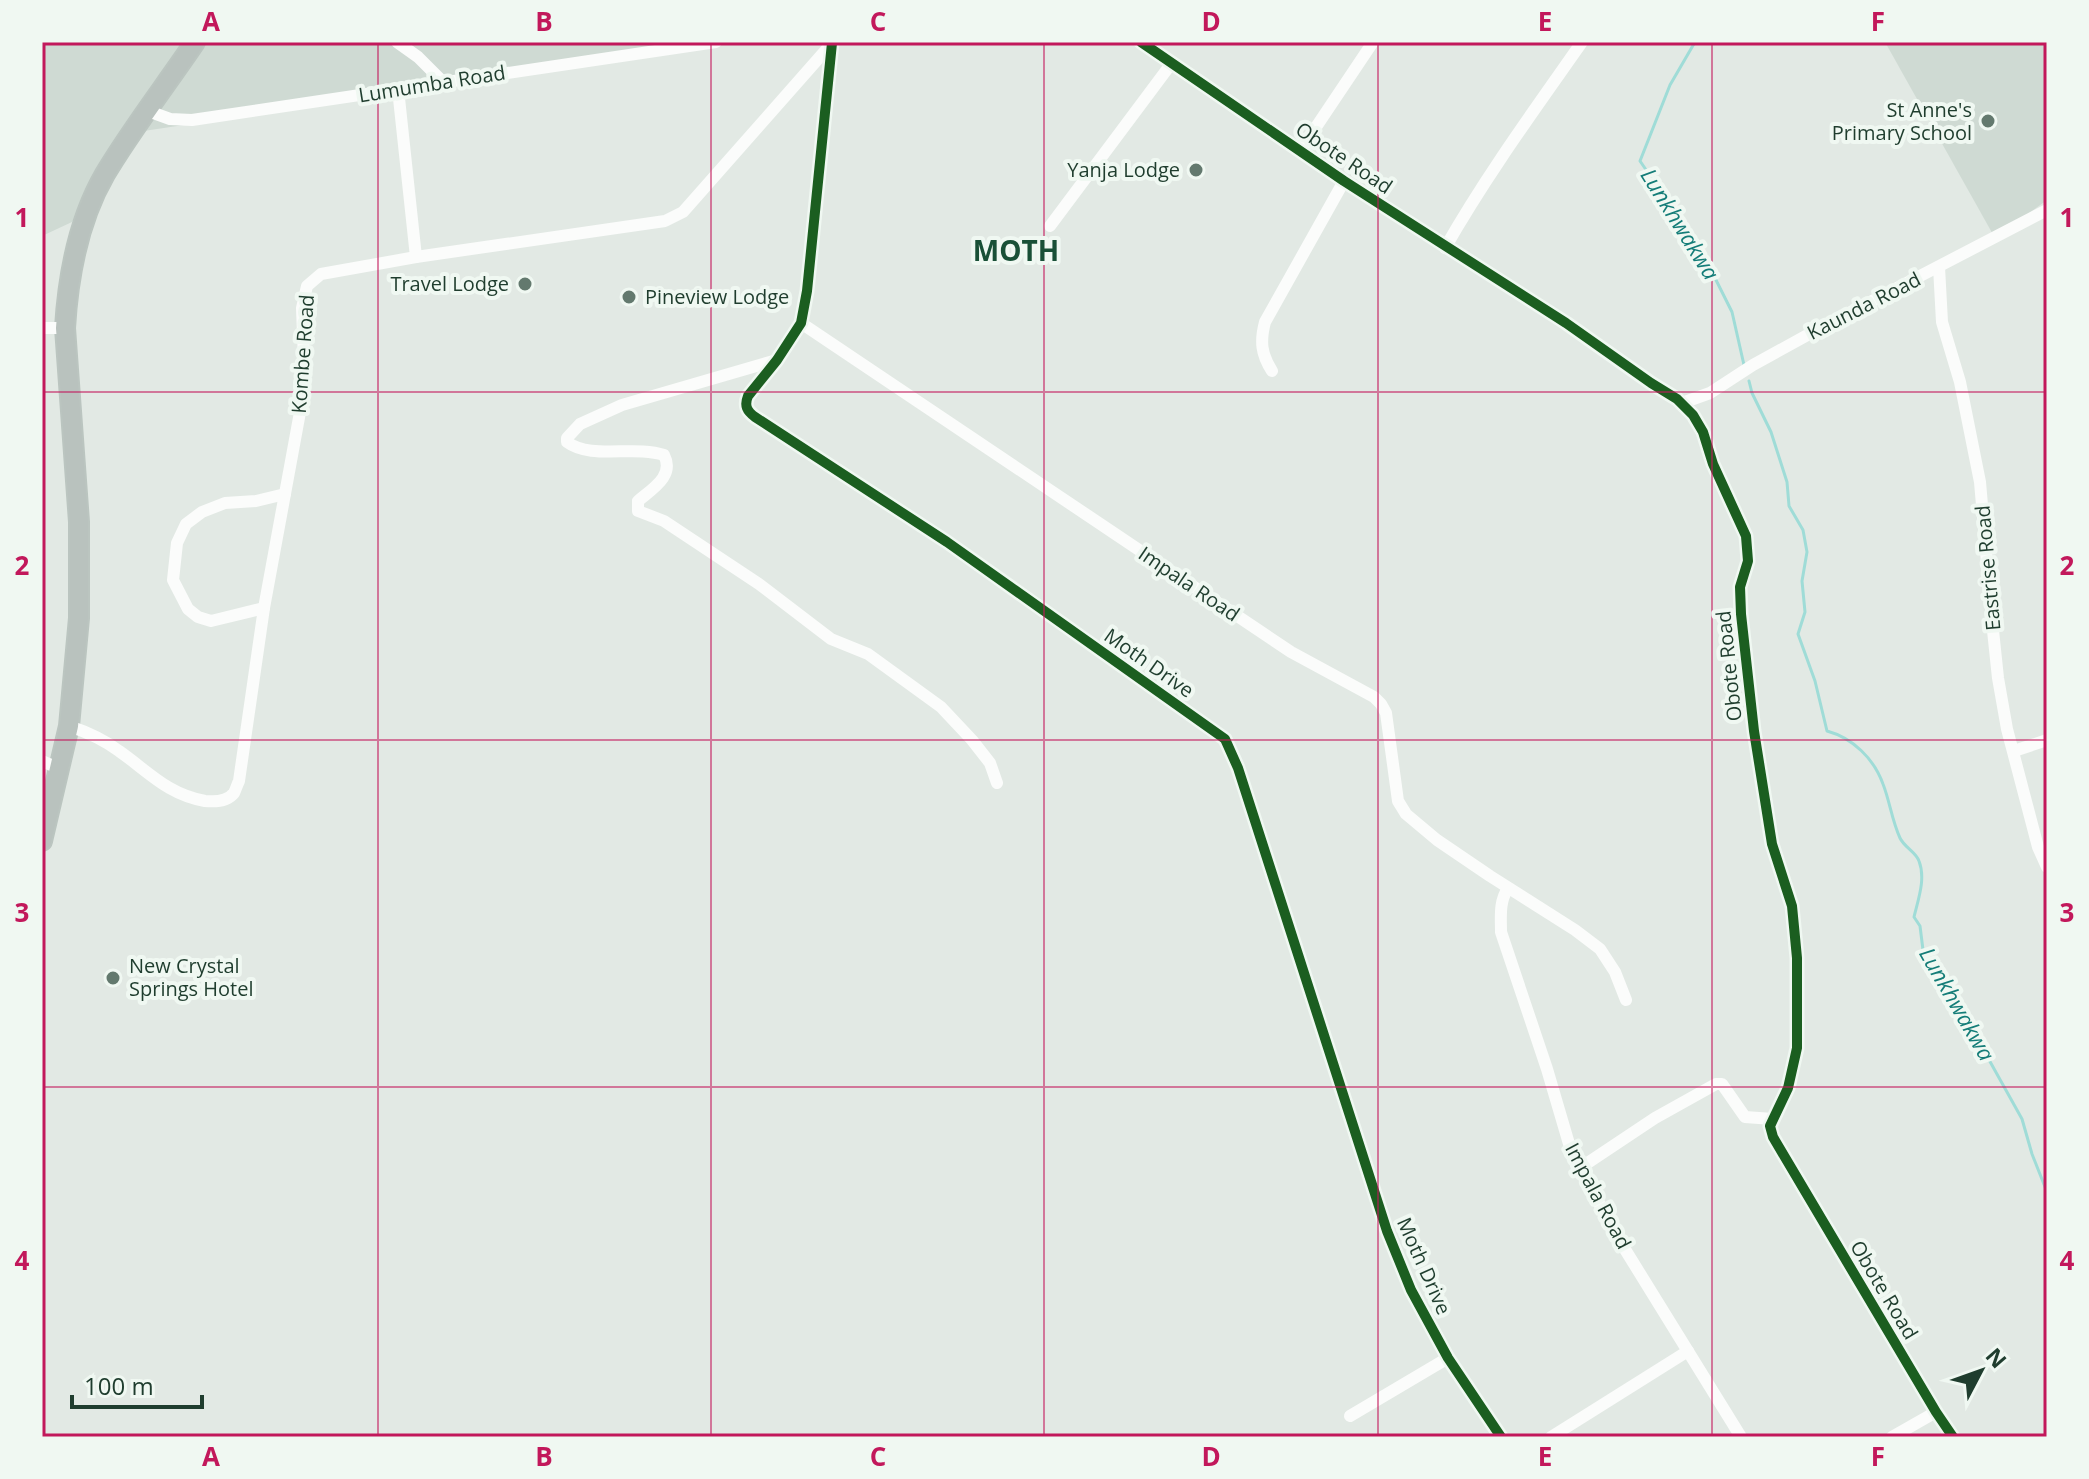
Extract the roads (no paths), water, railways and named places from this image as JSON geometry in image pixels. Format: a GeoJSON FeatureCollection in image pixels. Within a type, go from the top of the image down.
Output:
{"type":"FeatureCollection","features":[{"type":"Feature","properties":{"kind":"highway"},"geometry":{"type":"LineString","coordinates":[[42,841],[48,819],[50,765],[69,726],[79,618],[79,538],[65,328],[67,296],[87,216],[104,176],[195,42]]}},
{"type":"Feature","properties":{"kind":"street"},"geometry":{"type":"LineString","coordinates":[[397,42],[418,57],[443,82]]}},
{"type":"Feature","properties":{"kind":"street","name":"Lumumba Road"},"geometry":{"type":"LineString","coordinates":[[148,111],[170,119],[192,120],[716,42]]}},
{"type":"Feature","properties":{"kind":"street","name":"Kombe Road"},"geometry":{"type":"LineString","coordinates":[[69,726],[106,742],[176,792],[212,802],[225,800],[234,793],[239,781],[264,608],[305,385],[302,308],[307,286],[321,274],[674,217],[683,212],[833,42]]}},
{"type":"Feature","properties":{"kind":"street","name":"Moth Drive"},"geometry":{"type":"LineString","coordinates":[[833,42],[801,323],[748,396],[749,412],[947,542],[1225,739],[1238,768],[1387,1231],[1411,1290],[1448,1358],[1501,1437]]}},
{"type":"Feature","properties":{"kind":"street","name":"Obote Road"},"geometry":{"type":"LineString","coordinates":[[1141,42],[1344,181],[1566,323],[1682,403],[1703,432],[1713,464],[1746,536],[1748,561],[1740,587],[1741,614],[1754,731],[1772,844],[1792,906],[1797,958],[1797,1048],[1788,1088],[1770,1126],[1773,1137],[1953,1437]]}},
{"type":"Feature","properties":{"kind":"street"},"geometry":{"type":"LineString","coordinates":[[1159,55],[1168,42]]}},
{"type":"Feature","properties":{"kind":"street"},"geometry":{"type":"LineString","coordinates":[[1300,151],[1373,42]]}},
{"type":"Feature","properties":{"kind":"street"},"geometry":{"type":"LineString","coordinates":[[1445,248],[1467,209],[1582,42]]}},
{"type":"Feature","properties":{"kind":"street"},"geometry":{"type":"LineString","coordinates":[[1050,226],[1171,64]]}},
{"type":"Feature","properties":{"kind":"street"},"geometry":{"type":"LineString","coordinates":[[398,89],[416,257]]}},
{"type":"Feature","properties":{"kind":"street"},"geometry":{"type":"LineString","coordinates":[[1272,371],[1260,338],[1265,322],[1344,181]]}},
{"type":"Feature","properties":{"kind":"street","name":"Kaunda Road"},"geometry":{"type":"LineString","coordinates":[[1682,403],[1710,393],[1822,327],[2047,210]]}},
{"type":"Feature","properties":{"kind":"street","name":"Eastrise Road"},"geometry":{"type":"LineString","coordinates":[[1939,267],[1942,322],[1960,382],[1980,482],[1998,678],[2007,729],[2038,847],[2047,867]]}},
{"type":"Feature","properties":{"kind":"street","name":"Impala Road"},"geometry":{"type":"LineString","coordinates":[[801,323],[1291,652],[1374,697],[1386,713],[1401,809],[1437,840],[1600,949],[1615,972],[1626,1000]]}},
{"type":"Feature","properties":{"kind":"street"},"geometry":{"type":"LineString","coordinates":[[42,328],[65,328]]}},
{"type":"Feature","properties":{"kind":"street"},"geometry":{"type":"LineString","coordinates":[[777,360],[622,405],[580,424],[567,442],[575,448],[650,450],[664,455],[668,463],[665,476],[638,501],[638,511],[664,521],[759,584],[831,639],[868,654],[941,707],[990,763],[997,783]]}},
{"type":"Feature","properties":{"kind":"street"},"geometry":{"type":"LineString","coordinates":[[264,608],[211,621],[198,617],[188,609],[173,580],[177,543],[186,524],[202,512],[225,503],[256,501],[285,494]]}},
{"type":"Feature","properties":{"kind":"street"},"geometry":{"type":"LineString","coordinates":[[2014,751],[2047,740]]}},
{"type":"Feature","properties":{"kind":"street","name":"Impala Road"},"geometry":{"type":"LineString","coordinates":[[1508,888],[1500,911],[1501,932],[1572,1154],[1618,1238],[1741,1437]]}},
{"type":"Feature","properties":{"kind":"street"},"geometry":{"type":"LineString","coordinates":[[1580,1168],[1655,1118],[1716,1084],[1722,1084],[1745,1117],[1773,1119]]}},
{"type":"Feature","properties":{"kind":"street"},"geometry":{"type":"LineString","coordinates":[[1551,1437],[1688,1351]]}},
{"type":"Feature","properties":{"kind":"street"},"geometry":{"type":"LineString","coordinates":[[1350,1416],[1448,1358]]}},
{"type":"Feature","properties":{"kind":"street"},"geometry":{"type":"LineString","coordinates":[[1892,1437],[1936,1412]]}},
{"type":"Feature","properties":{"kind":"waterway","name":"Lunkhwakwa"},"geometry":{"type":"LineString","coordinates":[[1695,42],[1670,85],[1640,161],[1701,250],[1732,312],[1744,365]]}},
{"type":"Feature","properties":{"kind":"waterway","name":"Lunkhwakwa"},"geometry":{"type":"LineString","coordinates":[[1749,381],[1771,432],[1787,482],[1789,506],[1803,530],[1807,552],[1802,581],[1805,612],[1798,634],[1815,681],[1827,731],[1854,744],[1879,775],[1900,838],[1917,858],[1921,868],[1921,889],[1914,917],[1920,926],[1924,958],[1950,988],[1972,1024],[2022,1119],[2047,1192]]}},
{"type":"Feature","properties":{"kind":"place","name":"St Anne's Primary School"},"geometry":{"type":"Point","coordinates":[1988,121]}},
{"type":"Feature","properties":{"kind":"place","name":"Yanja Lodge"},"geometry":{"type":"Point","coordinates":[1196,170]}},
{"type":"Feature","properties":{"kind":"place","name":"Travel Lodge"},"geometry":{"type":"Point","coordinates":[525,284]}},
{"type":"Feature","properties":{"kind":"place","name":"Pineview Lodge"},"geometry":{"type":"Point","coordinates":[629,297]}},
{"type":"Feature","properties":{"kind":"place","name":"New Crystal Springs Hotel"},"geometry":{"type":"Point","coordinates":[113,978]}},
{"type":"Feature","properties":{"kind":"district","name":"MOTH"},"geometry":{"type":"Point","coordinates":[1016,251]}}]}
